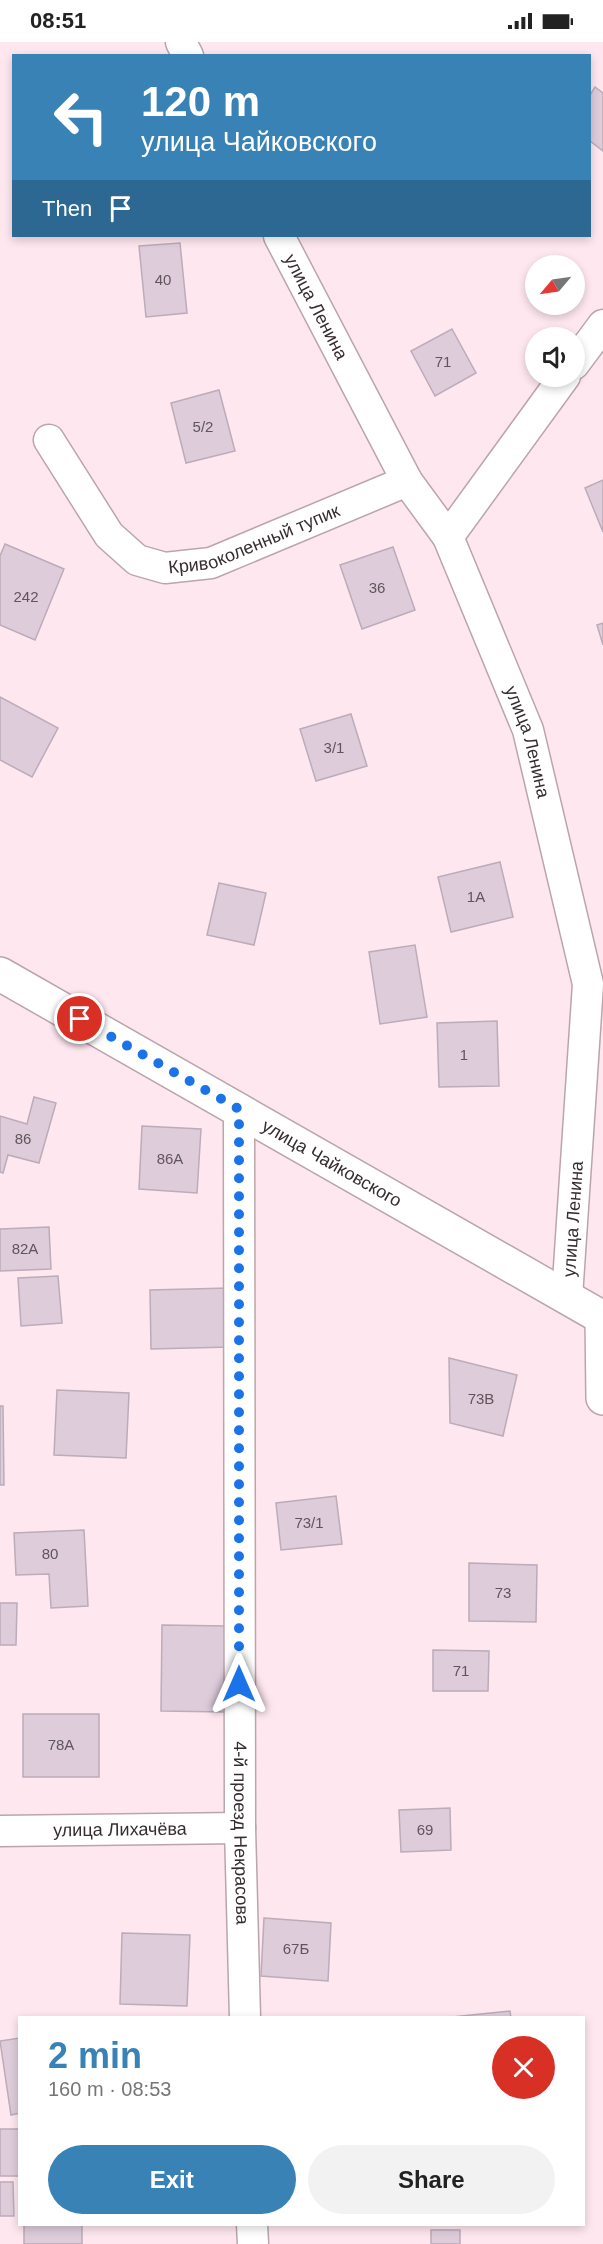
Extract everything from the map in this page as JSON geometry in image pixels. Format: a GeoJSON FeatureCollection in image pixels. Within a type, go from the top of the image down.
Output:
{"type":"FeatureCollection","features":[{"type":"Feature","properties":{"kind":"street","name":"улица Ленина"},"geometry":{"type":"LineString","coordinates":[[280,237],[407,481],[448,537],[528,730],[596,983],[567,1298]]}},
{"type":"Feature","properties":{"kind":"street"},"geometry":{"type":"LineString","coordinates":[[585,349],[603,325]]}},
{"type":"Feature","properties":{"kind":"street"},"geometry":{"type":"LineString","coordinates":[[448,537],[557,387]]}},
{"type":"Feature","properties":{"kind":"street","name":"Кривоколенный тупик"},"geometry":{"type":"LineString","coordinates":[[49,440],[109,535],[137,560],[165,568],[211,563],[407,481]]}},
{"type":"Feature","properties":{"kind":"street","name":"улица Чайковского"},"geometry":{"type":"LineString","coordinates":[[0,974],[603,1318]]}},
{"type":"Feature","properties":{"kind":"street","name":"4-й проезд Некрасова"},"geometry":{"type":"LineString","coordinates":[[239,1109],[240,1828],[245,2016]]}},
{"type":"Feature","properties":{"kind":"street"},"geometry":{"type":"LineString","coordinates":[[603,1318],[603,1398]]}},
{"type":"Feature","properties":{"kind":"street","name":"улица Лихачёва"},"geometry":{"type":"LineString","coordinates":[[0,1831],[240,1828]]}},
{"type":"Feature","properties":{"kind":"street"},"geometry":{"type":"LineString","coordinates":[[252,2226],[253,2244]]}},
{"type":"Feature","properties":{"kind":"building"},"geometry":{"type":"Polygon","coordinates":[[[595,87],[603,93],[603,151],[591,142],[591,93],[595,87]]]}},
{"type":"Feature","properties":{"kind":"building"},"geometry":{"type":"Polygon","coordinates":[[[180,243],[187,313],[146,317],[139,246],[180,243]]]}},
{"type":"Feature","properties":{"kind":"building"},"geometry":{"type":"Polygon","coordinates":[[[452,329],[476,373],[435,396],[411,351],[452,329]]]}},
{"type":"Feature","properties":{"kind":"building"},"geometry":{"type":"Polygon","coordinates":[[[219,390],[235,451],[186,463],[171,403],[219,390]]]}},
{"type":"Feature","properties":{"kind":"building"},"geometry":{"type":"Polygon","coordinates":[[[603,480],[603,532],[585,488],[603,480]]]}},
{"type":"Feature","properties":{"kind":"building"},"geometry":{"type":"Polygon","coordinates":[[[5,544],[64,569],[35,640],[0,625],[0,556],[5,544]]]}},
{"type":"Feature","properties":{"kind":"building"},"geometry":{"type":"Polygon","coordinates":[[[393,547],[415,610],[362,629],[340,565],[393,547]]]}},
{"type":"Feature","properties":{"kind":"building"},"geometry":{"type":"Polygon","coordinates":[[[603,623],[603,645],[597,625],[603,623]]]}},
{"type":"Feature","properties":{"kind":"building"},"geometry":{"type":"Polygon","coordinates":[[[0,697],[58,728],[32,777],[0,760],[0,697]]]}},
{"type":"Feature","properties":{"kind":"building"},"geometry":{"type":"Polygon","coordinates":[[[351,714],[367,766],[316,781],[300,729],[351,714]]]}},
{"type":"Feature","properties":{"kind":"building"},"geometry":{"type":"Polygon","coordinates":[[[500,862],[513,917],[451,932],[438,877],[500,862]]]}},
{"type":"Feature","properties":{"kind":"building"},"geometry":{"type":"Polygon","coordinates":[[[219,883],[266,893],[254,945],[207,935],[219,883]]]}},
{"type":"Feature","properties":{"kind":"building"},"geometry":{"type":"Polygon","coordinates":[[[415,945],[427,1017],[380,1024],[369,952],[415,945]]]}},
{"type":"Feature","properties":{"kind":"building"},"geometry":{"type":"Polygon","coordinates":[[[497,1021],[499,1086],[439,1087],[437,1023],[497,1021]]]}},
{"type":"Feature","properties":{"kind":"building"},"geometry":{"type":"Polygon","coordinates":[[[34,1097],[56,1103],[39,1163],[8,1155],[3,1173],[0,1172],[0,1116],[27,1124],[34,1097]]]}},
{"type":"Feature","properties":{"kind":"building"},"geometry":{"type":"Polygon","coordinates":[[[142,1126],[201,1129],[197,1193],[139,1189],[142,1126]]]}},
{"type":"Feature","properties":{"kind":"building"},"geometry":{"type":"Polygon","coordinates":[[[49,1227],[51,1269],[0,1271],[0,1229],[49,1227]]]}},
{"type":"Feature","properties":{"kind":"building"},"geometry":{"type":"Polygon","coordinates":[[[58,1276],[62,1323],[21,1326],[18,1278],[58,1276]]]}},
{"type":"Feature","properties":{"kind":"building"},"geometry":{"type":"Polygon","coordinates":[[[229,1288],[230,1347],[151,1349],[150,1290],[229,1288]]]}},
{"type":"Feature","properties":{"kind":"building"},"geometry":{"type":"Polygon","coordinates":[[[449,1358],[517,1375],[503,1436],[450,1423],[449,1358]]]}},
{"type":"Feature","properties":{"kind":"building"},"geometry":{"type":"Polygon","coordinates":[[[57,1390],[129,1393],[126,1458],[54,1455],[57,1390]]]}},
{"type":"Feature","properties":{"kind":"building"},"geometry":{"type":"Polygon","coordinates":[[[0,1406],[3,1406],[4,1485],[0,1485],[0,1406]]]}},
{"type":"Feature","properties":{"kind":"building"},"geometry":{"type":"Polygon","coordinates":[[[336,1496],[342,1544],[281,1550],[276,1503],[336,1496]]]}},
{"type":"Feature","properties":{"kind":"building"},"geometry":{"type":"Polygon","coordinates":[[[84,1530],[88,1606],[51,1608],[49,1574],[16,1575],[14,1533],[84,1530]]]}},
{"type":"Feature","properties":{"kind":"building"},"geometry":{"type":"Polygon","coordinates":[[[469,1563],[537,1565],[536,1622],[469,1621],[469,1563]]]}},
{"type":"Feature","properties":{"kind":"building"},"geometry":{"type":"Polygon","coordinates":[[[0,1603],[17,1603],[16,1645],[0,1645],[0,1603]]]}},
{"type":"Feature","properties":{"kind":"building"},"geometry":{"type":"Polygon","coordinates":[[[162,1625],[226,1626],[225,1712],[161,1711],[162,1625]]]}},
{"type":"Feature","properties":{"kind":"building"},"geometry":{"type":"Polygon","coordinates":[[[433,1650],[489,1651],[488,1691],[433,1691],[433,1650]]]}},
{"type":"Feature","properties":{"kind":"building"},"geometry":{"type":"Polygon","coordinates":[[[23,1714],[99,1714],[99,1777],[23,1777],[23,1714]]]}},
{"type":"Feature","properties":{"kind":"building"},"geometry":{"type":"Polygon","coordinates":[[[450,1808],[451,1850],[401,1852],[399,1810],[450,1808]]]}},
{"type":"Feature","properties":{"kind":"building"},"geometry":{"type":"Polygon","coordinates":[[[264,1918],[331,1923],[328,1981],[261,1976],[264,1918]]]}},
{"type":"Feature","properties":{"kind":"building"},"geometry":{"type":"Polygon","coordinates":[[[122,1933],[190,1935],[187,2006],[120,2004],[122,1933]]]}},
{"type":"Feature","properties":{"kind":"building"},"geometry":{"type":"Polygon","coordinates":[[[510,2011],[511,2016],[462,2016],[510,2011]]]}},
{"type":"Feature","properties":{"kind":"building"},"geometry":{"type":"Polygon","coordinates":[[[18,2038],[18,2113],[11,2115],[0,2041],[18,2038]]]}},
{"type":"Feature","properties":{"kind":"building"},"geometry":{"type":"Polygon","coordinates":[[[0,2129],[18,2129],[18,2176],[0,2176],[0,2129]]]}},
{"type":"Feature","properties":{"kind":"building"},"geometry":{"type":"Polygon","coordinates":[[[0,2182],[13,2182],[14,2216],[0,2216],[0,2182]]]}},
{"type":"Feature","properties":{"kind":"building"},"geometry":{"type":"Polygon","coordinates":[[[24,2226],[82,2226],[82,2244],[24,2244],[24,2226]]]}},
{"type":"Feature","properties":{"kind":"building"},"geometry":{"type":"Polygon","coordinates":[[[431,2230],[460,2230],[460,2244],[431,2244],[431,2230]]]}},
{"type":"Feature","properties":{"kind":"route"},"geometry":{"type":"LineString","coordinates":[[80,1019],[239,1109],[239,1684]]}}]}
